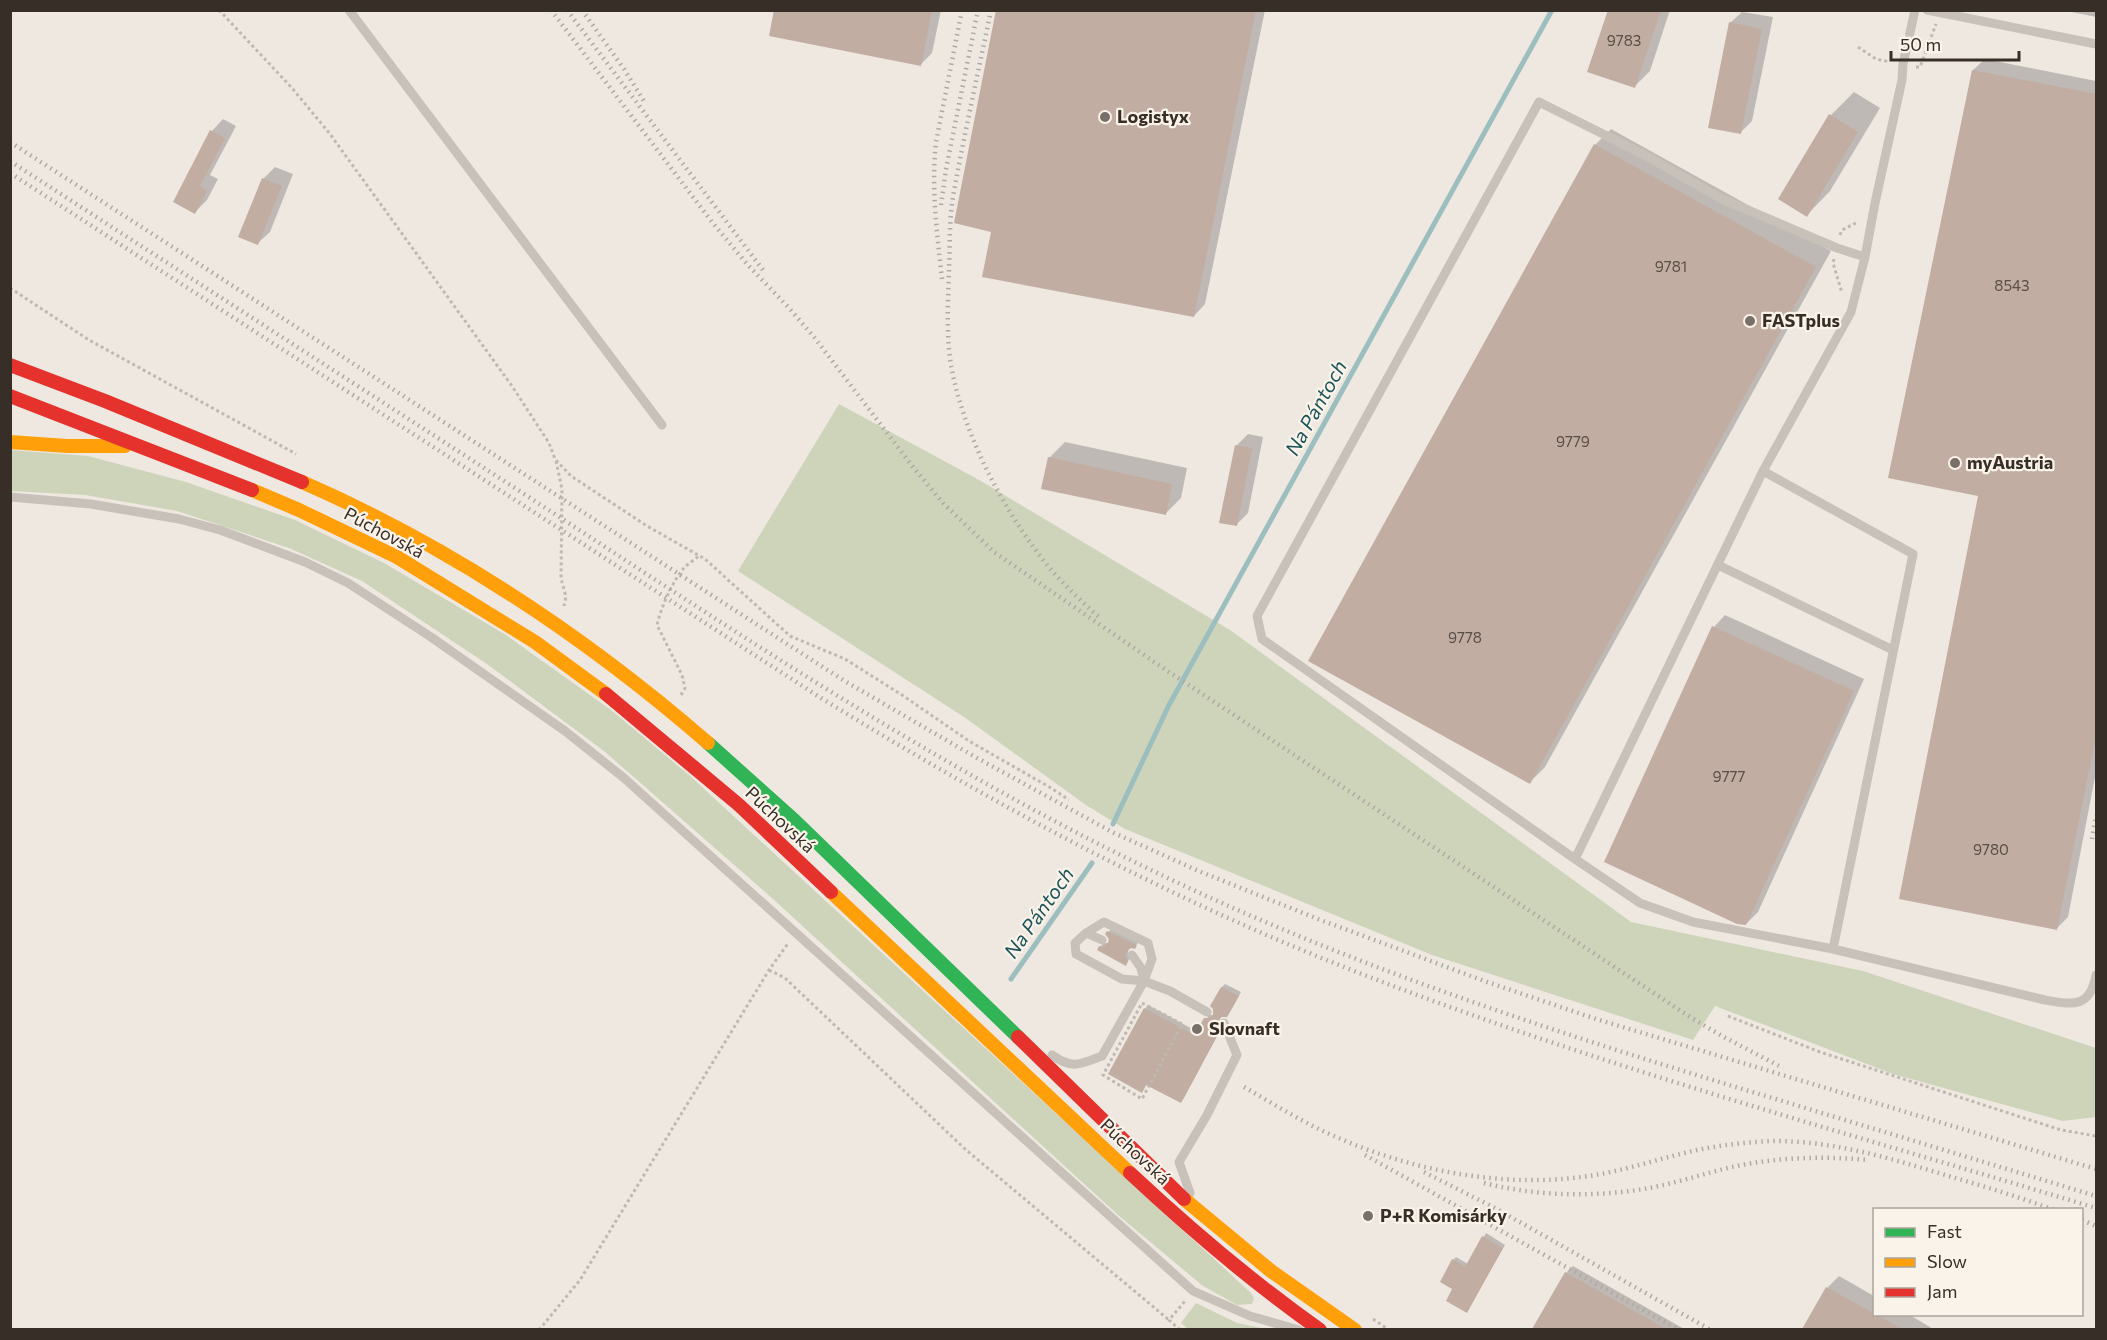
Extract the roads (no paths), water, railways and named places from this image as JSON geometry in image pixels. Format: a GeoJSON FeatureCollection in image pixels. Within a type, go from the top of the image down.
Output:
{"type":"FeatureCollection","features":[{"type":"Feature","properties":{"kind":"main road","name":"Púchovská"},"geometry":{"type":"LineString","coordinates":[[10,365],[71,387],[308,484],[387,523],[563,630],[674,714],[795,821],[1198,1212],[1271,1271],[1355,1329]]}},
{"type":"Feature","properties":{"kind":"main road","name":"Púchovská"},"geometry":{"type":"LineString","coordinates":[[10,396],[299,510],[397,557],[535,642],[591,681],[739,805],[1189,1228],[1264,1290],[1320,1329]]}},
{"type":"Feature","properties":{"kind":"main road"},"geometry":{"type":"LineString","coordinates":[[10,442],[67,446],[141,446]]}},
{"type":"Feature","properties":{"kind":"main road"},"geometry":{"type":"LineString","coordinates":[[299,510],[308,484]]}},
{"type":"Feature","properties":{"kind":"lane"},"geometry":{"type":"LineString","coordinates":[[349,10],[662,425]]}},
{"type":"Feature","properties":{"kind":"lane"},"geometry":{"type":"LineString","coordinates":[[1575,859],[1763,471],[1851,312],[1865,256],[1915,10]]}},
{"type":"Feature","properties":{"kind":"lane"},"geometry":{"type":"LineString","coordinates":[[1927,10],[2097,44]]}},
{"type":"Feature","properties":{"kind":"lane"},"geometry":{"type":"LineString","coordinates":[[1865,256],[1837,248],[1722,199],[1641,153],[1539,102],[1257,616],[1262,639],[1640,903],[1693,922],[1833,949],[2068,1004],[2079,1003],[2090,996],[2097,975]]}},
{"type":"Feature","properties":{"kind":"lane"},"geometry":{"type":"LineString","coordinates":[[1763,471],[1912,554],[1833,949]]}},
{"type":"Feature","properties":{"kind":"lane"},"geometry":{"type":"LineString","coordinates":[[10,497],[91,504],[220,530],[305,562],[348,584],[431,637],[565,731],[624,778],[1193,1292],[1250,1316],[1299,1329]]}},
{"type":"Feature","properties":{"kind":"lane"},"geometry":{"type":"LineString","coordinates":[[1718,565],[1893,650]]}},
{"type":"Feature","properties":{"kind":"lane"},"geometry":{"type":"LineString","coordinates":[[963,983],[1040,1047],[1062,1062],[1076,1066],[1102,1056],[1144,981],[1152,959],[1148,943],[1104,922],[1086,933],[1076,943],[1076,954],[1122,978],[1144,981],[1170,991],[1207,1012]]}},
{"type":"Feature","properties":{"kind":"lane"},"geometry":{"type":"LineString","coordinates":[[1086,933],[1102,940]]}},
{"type":"Feature","properties":{"kind":"lane"},"geometry":{"type":"LineString","coordinates":[[1132,955],[1141,968],[1144,981]]}},
{"type":"Feature","properties":{"kind":"lane"},"geometry":{"type":"LineString","coordinates":[[1198,1212],[1179,1162],[1208,1115],[1237,1055],[1224,1023]]}},
{"type":"Feature","properties":{"kind":"waterway","name":"Na Pántoch"},"geometry":{"type":"LineString","coordinates":[[1113,824],[1169,705],[1552,10]]}},
{"type":"Feature","properties":{"kind":"waterway","name":"Na Pántoch"},"geometry":{"type":"LineString","coordinates":[[1011,979],[1092,863]]}},
{"type":"Feature","properties":{"kind":"railway"},"geometry":{"type":"LineString","coordinates":[[551,10],[712,222],[814,337],[943,503],[994,552],[1166,670],[1690,1017],[1783,1068]]}},
{"type":"Feature","properties":{"kind":"railway"},"geometry":{"type":"LineString","coordinates":[[567,10],[763,270]]}},
{"type":"Feature","properties":{"kind":"railway"},"geometry":{"type":"LineString","coordinates":[[582,10],[644,101]]}},
{"type":"Feature","properties":{"kind":"railway"},"geometry":{"type":"LineString","coordinates":[[942,279],[935,210],[936,142],[962,10]]}},
{"type":"Feature","properties":{"kind":"railway"},"geometry":{"type":"LineString","coordinates":[[941,205],[978,10]]}},
{"type":"Feature","properties":{"kind":"railway"},"geometry":{"type":"LineString","coordinates":[[991,10],[952,206],[948,318],[951,365],[956,389],[972,437],[1007,508],[1042,559],[1100,618]]}},
{"type":"Feature","properties":{"kind":"railway"},"geometry":{"type":"LineString","coordinates":[[10,142],[843,680],[977,758],[1114,833],[1201,872],[1318,919],[1487,982],[1596,1019],[2096,1169]]}},
{"type":"Feature","properties":{"kind":"railway"},"geometry":{"type":"LineString","coordinates":[[10,161],[787,664],[938,756],[1093,841],[1244,913],[1318,944],[1466,1000],[1693,1074],[2096,1196]]}},
{"type":"Feature","properties":{"kind":"railway"},"geometry":{"type":"LineString","coordinates":[[10,173],[821,698],[947,773],[1076,844],[1142,877],[1276,939],[1344,967],[1530,1035],[1623,1066],[2096,1208]]}},
{"type":"Feature","properties":{"kind":"railway"},"geometry":{"type":"LineString","coordinates":[[2092,839],[2096,815]]}},
{"type":"Feature","properties":{"kind":"railway"},"geometry":{"type":"LineString","coordinates":[[1244,1087],[1313,1126],[1356,1145],[1424,1167],[1459,1174],[1530,1180],[1566,1179],[1613,1172],[1713,1147],[1764,1141],[1796,1142],[1838,1147],[1880,1156],[2048,1208]]}},
{"type":"Feature","properties":{"kind":"railway"},"geometry":{"type":"LineString","coordinates":[[1365,1155],[1679,1330]]}},
{"type":"Feature","properties":{"kind":"railway"},"geometry":{"type":"LineString","coordinates":[[1484,1183],[1557,1194],[1612,1193],[1669,1184],[1732,1167],[1766,1161],[1818,1158],[1869,1160]]}},
{"type":"Feature","properties":{"kind":"railway"},"geometry":{"type":"LineString","coordinates":[[1424,1172],[1493,1207],[1711,1330]]}},
{"type":"Feature","properties":{"kind":"railway"},"geometry":{"type":"LineString","coordinates":[[2083,1220],[2096,1226]]}},
{"type":"Feature","properties":{"kind":"place","name":"Logistyx"},"geometry":{"type":"Point","coordinates":[1105,117]}},
{"type":"Feature","properties":{"kind":"place","name":"FASTplus"},"geometry":{"type":"Point","coordinates":[1750,321]}},
{"type":"Feature","properties":{"kind":"place","name":"myAustria"},"geometry":{"type":"Point","coordinates":[1955,463]}},
{"type":"Feature","properties":{"kind":"place","name":"Slovnaft"},"geometry":{"type":"Point","coordinates":[1197,1029]}},
{"type":"Feature","properties":{"kind":"place","name":"P+R Komisárky"},"geometry":{"type":"Point","coordinates":[1368,1216]}}]}
